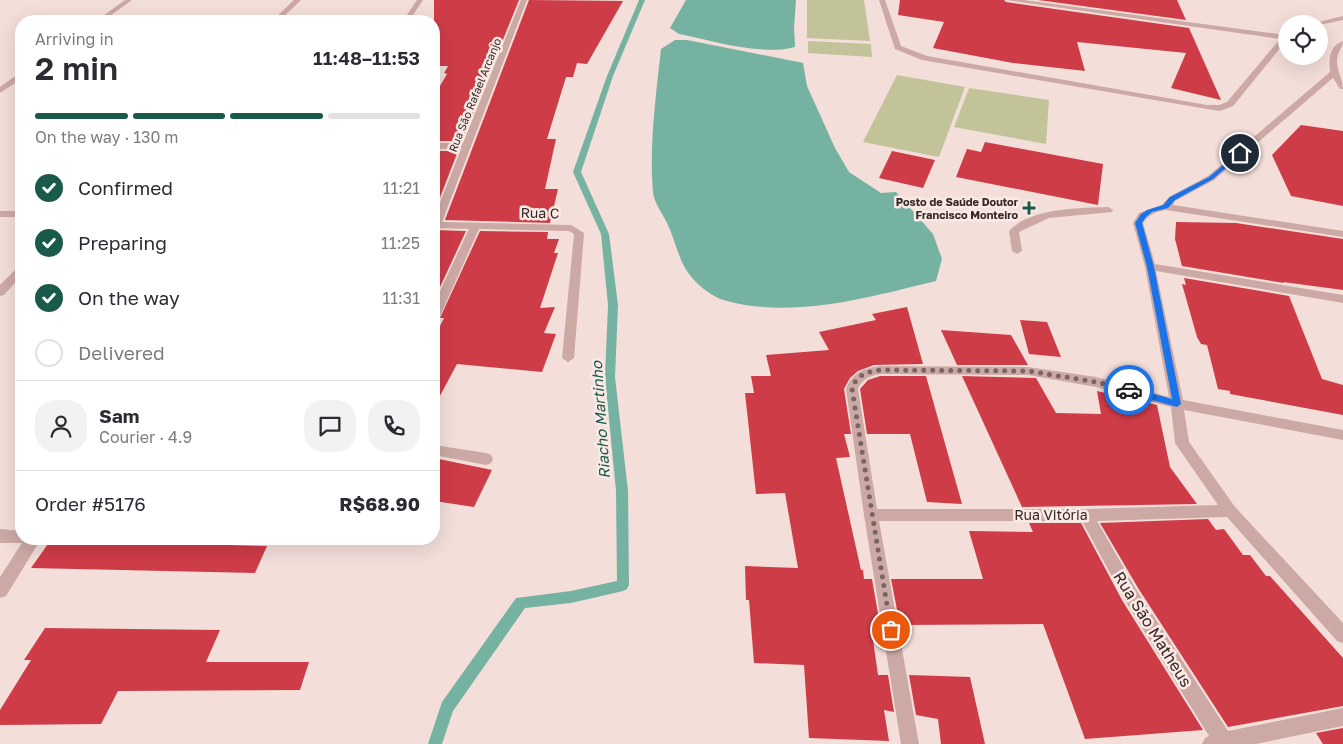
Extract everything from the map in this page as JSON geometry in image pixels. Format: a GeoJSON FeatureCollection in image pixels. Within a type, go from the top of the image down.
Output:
{"type":"FeatureCollection","features":[{"type":"Feature","properties":{"kind":"street"},"geometry":{"type":"LineString","coordinates":[[108,15],[129,0]]}},
{"type":"Feature","properties":{"kind":"street"},"geometry":{"type":"LineString","coordinates":[[282,15],[298,0]]}},
{"type":"Feature","properties":{"kind":"street"},"geometry":{"type":"LineString","coordinates":[[410,15],[420,0]]}},
{"type":"Feature","properties":{"kind":"street","name":"Rua São Rafael Arcanjo"},"geometry":{"type":"LineString","coordinates":[[440,212],[524,0]]}},
{"type":"Feature","properties":{"kind":"street"},"geometry":{"type":"LineString","coordinates":[[882,0],[898,47],[911,54],[959,65],[1207,107],[1220,108],[1230,104],[1278,46]]}},
{"type":"Feature","properties":{"kind":"street"},"geometry":{"type":"LineString","coordinates":[[1009,0],[1278,37]]}},
{"type":"Feature","properties":{"kind":"street"},"geometry":{"type":"LineString","coordinates":[[1328,21],[1343,18]]}},
{"type":"Feature","properties":{"kind":"street"},"geometry":{"type":"LineString","coordinates":[[1343,43],[1338,46],[1333,54],[1334,73],[1343,87]]}},
{"type":"Feature","properties":{"kind":"street"},"geometry":{"type":"LineString","coordinates":[[1166,207],[1172,198],[1211,178],[1334,73]]}},
{"type":"Feature","properties":{"kind":"street"},"geometry":{"type":"LineString","coordinates":[[0,91],[15,80]]}},
{"type":"Feature","properties":{"kind":"street"},"geometry":{"type":"LineString","coordinates":[[440,146],[466,146]]}},
{"type":"Feature","properties":{"kind":"street"},"geometry":{"type":"LineString","coordinates":[[1343,234],[1166,207],[1150,211],[1138,223],[1150,267],[1177,404],[1182,442],[1230,511],[1343,635]]}},
{"type":"Feature","properties":{"kind":"street"},"geometry":{"type":"LineString","coordinates":[[1017,251],[1014,231],[1025,223],[1048,214],[1108,210]]}},
{"type":"Feature","properties":{"kind":"street"},"geometry":{"type":"LineString","coordinates":[[0,214],[15,214]]}},
{"type":"Feature","properties":{"kind":"street","name":"Rua C"},"geometry":{"type":"LineString","coordinates":[[440,225],[571,228],[577,230],[579,233],[568,358]]}},
{"type":"Feature","properties":{"kind":"street"},"geometry":{"type":"LineString","coordinates":[[440,303],[475,227]]}},
{"type":"Feature","properties":{"kind":"street"},"geometry":{"type":"LineString","coordinates":[[1150,267],[1343,299]]}},
{"type":"Feature","properties":{"kind":"street"},"geometry":{"type":"LineString","coordinates":[[0,292],[15,276]]}},
{"type":"Feature","properties":{"kind":"street"},"geometry":{"type":"LineString","coordinates":[[910,744],[852,389],[855,381],[861,375],[880,370],[1028,371],[1096,382],[1177,404],[1343,435]]}},
{"type":"Feature","properties":{"kind":"street"},"geometry":{"type":"LineString","coordinates":[[440,451],[486,459]]}},
{"type":"Feature","properties":{"kind":"street","name":"Rua Vitória"},"geometry":{"type":"LineString","coordinates":[[872,515],[1086,515],[1230,511]]}},
{"type":"Feature","properties":{"kind":"street","name":"Rua São Matheus"},"geometry":{"type":"LineString","coordinates":[[1086,515],[1217,742]]}},
{"type":"Feature","properties":{"kind":"street"},"geometry":{"type":"LineString","coordinates":[[0,536],[15,537]]}},
{"type":"Feature","properties":{"kind":"street"},"geometry":{"type":"LineString","coordinates":[[0,591],[29,545]]}},
{"type":"Feature","properties":{"kind":"street"},"geometry":{"type":"LineString","coordinates":[[1217,742],[1298,728],[1343,717]]}},
{"type":"Feature","properties":{"kind":"shaded area"},"geometry":{"type":"Polygon","coordinates":[[[686,0],[796,0],[795,47],[767,50],[753,49],[679,34],[670,28],[686,0]]]}},
{"type":"Feature","properties":{"kind":"shaded area"},"geometry":{"type":"Polygon","coordinates":[[[807,0],[864,0],[870,41],[807,38],[807,0]]]}},
{"type":"Feature","properties":{"kind":"shaded area"},"geometry":{"type":"Polygon","coordinates":[[[675,40],[687,40],[803,63],[807,86],[835,148],[849,172],[881,193],[896,192],[933,234],[942,259],[936,281],[832,304],[779,308],[727,301],[714,296],[696,282],[682,261],[653,192],[652,139],[661,49],[675,40]]]}},
{"type":"Feature","properties":{"kind":"shaded area"},"geometry":{"type":"Polygon","coordinates":[[[808,41],[871,44],[872,57],[808,53],[808,41]]]}},
{"type":"Feature","properties":{"kind":"shaded area"},"geometry":{"type":"Polygon","coordinates":[[[897,75],[965,87],[939,157],[863,142],[897,75]]]}},
{"type":"Feature","properties":{"kind":"shaded area"},"geometry":{"type":"Polygon","coordinates":[[[969,88],[1049,100],[1046,144],[954,127],[969,88]]]}},
{"type":"Feature","properties":{"kind":"building"},"geometry":{"type":"Polygon","coordinates":[[[434,0],[519,0],[462,141],[440,141],[440,86],[447,74],[444,73],[448,66],[440,66],[440,15],[434,15],[434,0]]]}},
{"type":"Feature","properties":{"kind":"building"},"geometry":{"type":"Polygon","coordinates":[[[529,0],[623,1],[587,64],[577,63],[573,77],[566,77],[547,139],[556,139],[545,189],[558,189],[550,223],[445,220],[529,0]]]}},
{"type":"Feature","properties":{"kind":"building"},"geometry":{"type":"Polygon","coordinates":[[[900,0],[1004,0],[1006,2],[1189,28],[1221,100],[1171,88],[1186,53],[1077,42],[1085,71],[1013,63],[933,48],[944,22],[898,15],[900,0]]]}},
{"type":"Feature","properties":{"kind":"building"},"geometry":{"type":"Polygon","coordinates":[[[1038,0],[1177,0],[1186,20],[1038,0]]]}},
{"type":"Feature","properties":{"kind":"building"},"geometry":{"type":"Polygon","coordinates":[[[1301,125],[1343,131],[1343,206],[1291,196],[1272,155],[1301,125]]]}},
{"type":"Feature","properties":{"kind":"building"},"geometry":{"type":"Polygon","coordinates":[[[985,142],[1103,164],[1098,205],[956,177],[967,149],[981,152],[985,142]]]}},
{"type":"Feature","properties":{"kind":"building"},"geometry":{"type":"Polygon","coordinates":[[[440,151],[458,151],[440,198],[440,151]]]}},
{"type":"Feature","properties":{"kind":"building"},"geometry":{"type":"Polygon","coordinates":[[[892,151],[935,160],[923,188],[879,178],[892,151]]]}},
{"type":"Feature","properties":{"kind":"building"},"geometry":{"type":"Polygon","coordinates":[[[1176,222],[1236,223],[1343,239],[1343,290],[1284,283],[1182,266],[1175,239],[1176,222]]]}},
{"type":"Feature","properties":{"kind":"building"},"geometry":{"type":"Polygon","coordinates":[[[440,230],[466,231],[440,287],[440,230]]]}},
{"type":"Feature","properties":{"kind":"building"},"geometry":{"type":"Polygon","coordinates":[[[480,231],[548,232],[547,239],[559,239],[554,253],[558,253],[540,308],[555,307],[544,333],[556,334],[542,372],[457,364],[440,396],[440,326],[444,318],[440,318],[480,231]]]}},
{"type":"Feature","properties":{"kind":"building"},"geometry":{"type":"Polygon","coordinates":[[[1184,278],[1289,296],[1322,379],[1343,385],[1343,415],[1230,394],[1230,391],[1218,389],[1207,345],[1201,344],[1197,337],[1182,284],[1186,285],[1184,278]]]}},
{"type":"Feature","properties":{"kind":"building"},"geometry":{"type":"Polygon","coordinates":[[[907,307],[923,364],[874,365],[858,371],[850,378],[844,389],[851,434],[844,434],[850,457],[836,458],[861,570],[863,570],[864,579],[872,579],[880,625],[871,626],[878,675],[888,675],[894,712],[884,710],[889,741],[809,738],[804,665],[754,663],[749,600],[746,600],[745,566],[798,568],[785,493],[756,494],[745,393],[754,393],[751,376],[771,376],[766,355],[829,350],[819,332],[876,320],[872,314],[907,307]]]}},
{"type":"Feature","properties":{"kind":"building"},"geometry":{"type":"Polygon","coordinates":[[[1020,320],[1047,322],[1061,357],[1029,354],[1020,320]]]}},
{"type":"Feature","properties":{"kind":"building"},"geometry":{"type":"Polygon","coordinates":[[[941,330],[1011,335],[1028,365],[957,365],[941,330]]]}},
{"type":"Feature","properties":{"kind":"building"},"geometry":{"type":"Polygon","coordinates":[[[880,376],[926,376],[962,504],[927,502],[910,434],[867,434],[860,389],[868,380],[880,376]]]}},
{"type":"Feature","properties":{"kind":"building"},"geometry":{"type":"Polygon","coordinates":[[[962,376],[1036,378],[1056,413],[1101,414],[1097,391],[1157,405],[1170,467],[1197,504],[1022,507],[962,376]]]}},
{"type":"Feature","properties":{"kind":"building"},"geometry":{"type":"Polygon","coordinates":[[[440,459],[492,470],[474,507],[440,502],[440,459]]]}},
{"type":"Feature","properties":{"kind":"building"},"geometry":{"type":"Polygon","coordinates":[[[1208,519],[1216,530],[1224,529],[1243,555],[1250,555],[1266,576],[1270,576],[1343,658],[1343,706],[1228,727],[1138,588],[1100,523],[1208,519]]]}},
{"type":"Feature","properties":{"kind":"building"},"geometry":{"type":"Polygon","coordinates":[[[1029,523],[1081,523],[1122,600],[1203,730],[1085,739],[1043,624],[900,625],[891,579],[983,579],[969,531],[1033,532],[1029,523]]]}},
{"type":"Feature","properties":{"kind":"building"},"geometry":{"type":"Polygon","coordinates":[[[47,545],[267,546],[255,573],[31,568],[47,545]]]}},
{"type":"Feature","properties":{"kind":"building"},"geometry":{"type":"Polygon","coordinates":[[[45,628],[220,630],[206,662],[309,662],[300,690],[118,691],[101,724],[0,725],[0,710],[31,660],[24,660],[45,628]]]}},
{"type":"Feature","properties":{"kind":"building"},"geometry":{"type":"Polygon","coordinates":[[[909,675],[970,677],[985,744],[941,744],[938,719],[916,715],[909,675]]]}},
{"type":"Feature","properties":{"kind":"building"},"geometry":{"type":"Polygon","coordinates":[[[1343,728],[1343,744],[1323,744],[1316,733],[1343,728]]]}},
{"type":"Feature","properties":{"kind":"waterway","name":"Riacho Martinho"},"geometry":{"type":"LineString","coordinates":[[435,744],[447,707],[521,602],[571,597],[623,585],[622,491],[610,377],[613,305],[605,234],[577,172],[610,76],[642,0]]}},
{"type":"Feature","properties":{"kind":"way so far"},"geometry":{"type":"LineString","coordinates":[[891,630],[852,389],[855,381],[861,375],[880,370],[1028,371],[1096,382],[1129,390]]}},
{"type":"Feature","properties":{"kind":"place","name":"Posto de Saúde Doutor Francisco Monteiro"},"geometry":{"type":"Point","coordinates":[1029,208]}},
{"type":"Feature","properties":{"kind":"route"},"geometry":{"type":"LineString","coordinates":[[1129,390],[1177,404],[1150,267],[1138,223],[1150,211],[1166,207],[1172,198],[1211,178],[1240,153]]}}]}
